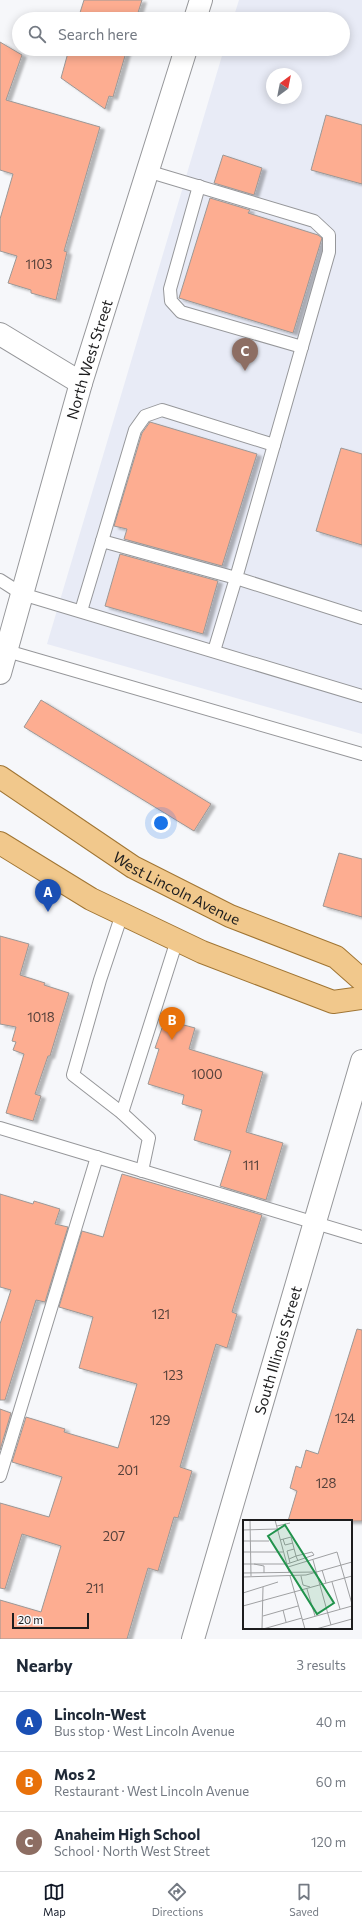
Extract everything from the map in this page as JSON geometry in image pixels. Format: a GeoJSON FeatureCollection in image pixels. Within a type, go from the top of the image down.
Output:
{"type":"FeatureCollection","features":[{"type":"Feature","properties":{"kind":"main road","name":"West Lincoln Avenue"},"geometry":{"type":"LineString","coordinates":[[0,777],[133,867],[230,916],[336,957],[362,980]]}},
{"type":"Feature","properties":{"kind":"main road"},"geometry":{"type":"LineString","coordinates":[[0,843],[91,899],[202,952],[333,1002],[362,998]]}},
{"type":"Feature","properties":{"kind":"street"},"geometry":{"type":"LineString","coordinates":[[198,12],[202,0]]}},
{"type":"Feature","properties":{"kind":"street","name":"North West Street"},"geometry":{"type":"LineString","coordinates":[[0,673],[81,383],[184,56]]}},
{"type":"Feature","properties":{"kind":"street"},"geometry":{"type":"LineString","coordinates":[[0,334],[81,383]]}},
{"type":"Feature","properties":{"kind":"street","name":"South Illinois Street"},"geometry":{"type":"LineString","coordinates":[[192,1639],[316,1223],[362,1061]]}},
{"type":"Feature","properties":{"kind":"lane"},"geometry":{"type":"LineString","coordinates":[[148,171],[314,220],[329,235],[329,252],[214,651]]}},
{"type":"Feature","properties":{"kind":"lane"},"geometry":{"type":"LineString","coordinates":[[199,186],[170,288],[171,301],[181,312],[302,347]]}},
{"type":"Feature","properties":{"kind":"lane"},"geometry":{"type":"LineString","coordinates":[[81,611],[135,430],[145,416],[162,410],[274,445]]}},
{"type":"Feature","properties":{"kind":"lane"},"geometry":{"type":"LineString","coordinates":[[102,541],[236,578],[362,618]]}},
{"type":"Feature","properties":{"kind":"lane"},"geometry":{"type":"LineString","coordinates":[[0,580],[22,594],[362,696]]}},
{"type":"Feature","properties":{"kind":"lane"},"geometry":{"type":"LineString","coordinates":[[7,650],[362,754]]}},
{"type":"Feature","properties":{"kind":"lane"},"geometry":{"type":"LineString","coordinates":[[122,914],[100,980],[73,1075],[122,1113],[149,1138],[142,1171]]}},
{"type":"Feature","properties":{"kind":"lane"},"geometry":{"type":"LineString","coordinates":[[122,1113],[177,940]]}},
{"type":"Feature","properties":{"kind":"lane"},"geometry":{"type":"LineString","coordinates":[[0,1128],[362,1237]]}},
{"type":"Feature","properties":{"kind":"lane"},"geometry":{"type":"LineString","coordinates":[[0,1476],[97,1157]]}},
{"type":"Feature","properties":{"kind":"shaded area"},"geometry":{"type":"Polygon","coordinates":[[[239,0],[362,0],[362,734],[47,644],[222,56],[350,56],[350,12],[235,12],[239,0]]]}},
{"type":"Feature","properties":{"kind":"building"},"geometry":{"type":"Polygon","coordinates":[[[84,0],[142,0],[138,12],[80,12],[84,0]]]}},
{"type":"Feature","properties":{"kind":"building"},"geometry":{"type":"Polygon","coordinates":[[[0,42],[12,49],[12,56],[22,56],[6,100],[100,127],[64,251],[67,252],[56,300],[31,293],[31,290],[8,283],[17,256],[0,251],[0,219],[13,174],[0,170],[0,42]]]}},
{"type":"Feature","properties":{"kind":"building"},"geometry":{"type":"Polygon","coordinates":[[[67,56],[125,56],[113,97],[109,96],[105,109],[61,78],[67,56]]]}},
{"type":"Feature","properties":{"kind":"building"},"geometry":{"type":"Polygon","coordinates":[[[326,115],[362,125],[362,184],[311,170],[326,115]]]}},
{"type":"Feature","properties":{"kind":"building"},"geometry":{"type":"Polygon","coordinates":[[[223,155],[262,168],[254,195],[214,183],[223,155]]]}},
{"type":"Feature","properties":{"kind":"building"},"geometry":{"type":"Polygon","coordinates":[[[210,198],[250,210],[248,213],[318,235],[322,238],[293,333],[179,298],[210,198]]]}},
{"type":"Feature","properties":{"kind":"building"},"geometry":{"type":"Polygon","coordinates":[[[150,422],[257,454],[222,566],[124,539],[127,529],[114,526],[142,433],[150,422]]]}},
{"type":"Feature","properties":{"kind":"building"},"geometry":{"type":"Polygon","coordinates":[[[341,448],[362,454],[362,545],[316,531],[341,448]]]}},
{"type":"Feature","properties":{"kind":"building"},"geometry":{"type":"Polygon","coordinates":[[[120,554],[218,581],[203,634],[105,606],[120,554]]]}},
{"type":"Feature","properties":{"kind":"building"},"geometry":{"type":"Polygon","coordinates":[[[41,700],[211,804],[194,831],[24,727],[41,700]]]}},
{"type":"Feature","properties":{"kind":"building"},"geometry":{"type":"Polygon","coordinates":[[[339,853],[362,859],[362,917],[323,906],[339,853]]]}},
{"type":"Feature","properties":{"kind":"building"},"geometry":{"type":"Polygon","coordinates":[[[0,936],[29,944],[20,975],[69,993],[50,1056],[48,1056],[35,1094],[41,1096],[33,1121],[6,1113],[24,1054],[13,1050],[16,1042],[12,1041],[16,1027],[0,1024],[0,936]]]}},
{"type":"Feature","properties":{"kind":"building"},"geometry":{"type":"Polygon","coordinates":[[[169,1021],[195,1028],[189,1049],[263,1072],[246,1132],[283,1143],[266,1200],[220,1186],[231,1151],[194,1140],[202,1110],[182,1104],[184,1095],[148,1084],[159,1049],[155,1048],[162,1028],[169,1021]]]}},
{"type":"Feature","properties":{"kind":"building"},"geometry":{"type":"Polygon","coordinates":[[[122,1174],[262,1215],[232,1312],[237,1314],[227,1348],[216,1344],[180,1467],[192,1471],[178,1518],[174,1517],[158,1571],[148,1568],[127,1639],[0,1639],[0,1600],[41,1612],[61,1546],[22,1534],[5,1589],[0,1588],[0,1503],[49,1517],[62,1477],[12,1462],[26,1417],[65,1429],[64,1432],[118,1448],[137,1384],[79,1368],[93,1317],[59,1307],[82,1231],[103,1237],[122,1174]]]}},
{"type":"Feature","properties":{"kind":"building"},"geometry":{"type":"Polygon","coordinates":[[[0,1194],[33,1204],[34,1201],[60,1209],[55,1224],[68,1227],[45,1302],[36,1300],[5,1400],[0,1400],[0,1324],[11,1290],[0,1287],[0,1194]]]}},
{"type":"Feature","properties":{"kind":"building"},"geometry":{"type":"Polygon","coordinates":[[[357,1329],[362,1330],[362,1521],[288,1520],[297,1491],[290,1488],[296,1466],[301,1468],[306,1450],[318,1454],[357,1329]]]}},
{"type":"Feature","properties":{"kind":"building"},"geometry":{"type":"Polygon","coordinates":[[[0,1409],[11,1413],[0,1450],[0,1409]]]}},
{"type":"Feature","properties":{"kind":"place","name":"Anaheim High School"},"geometry":{"type":"Point","coordinates":[245,371]}},
{"type":"Feature","properties":{"kind":"place","name":"Lincoln-West"},"geometry":{"type":"Point","coordinates":[48,912]}},
{"type":"Feature","properties":{"kind":"place","name":"Mos 2"},"geometry":{"type":"Point","coordinates":[172,1040]}}]}
